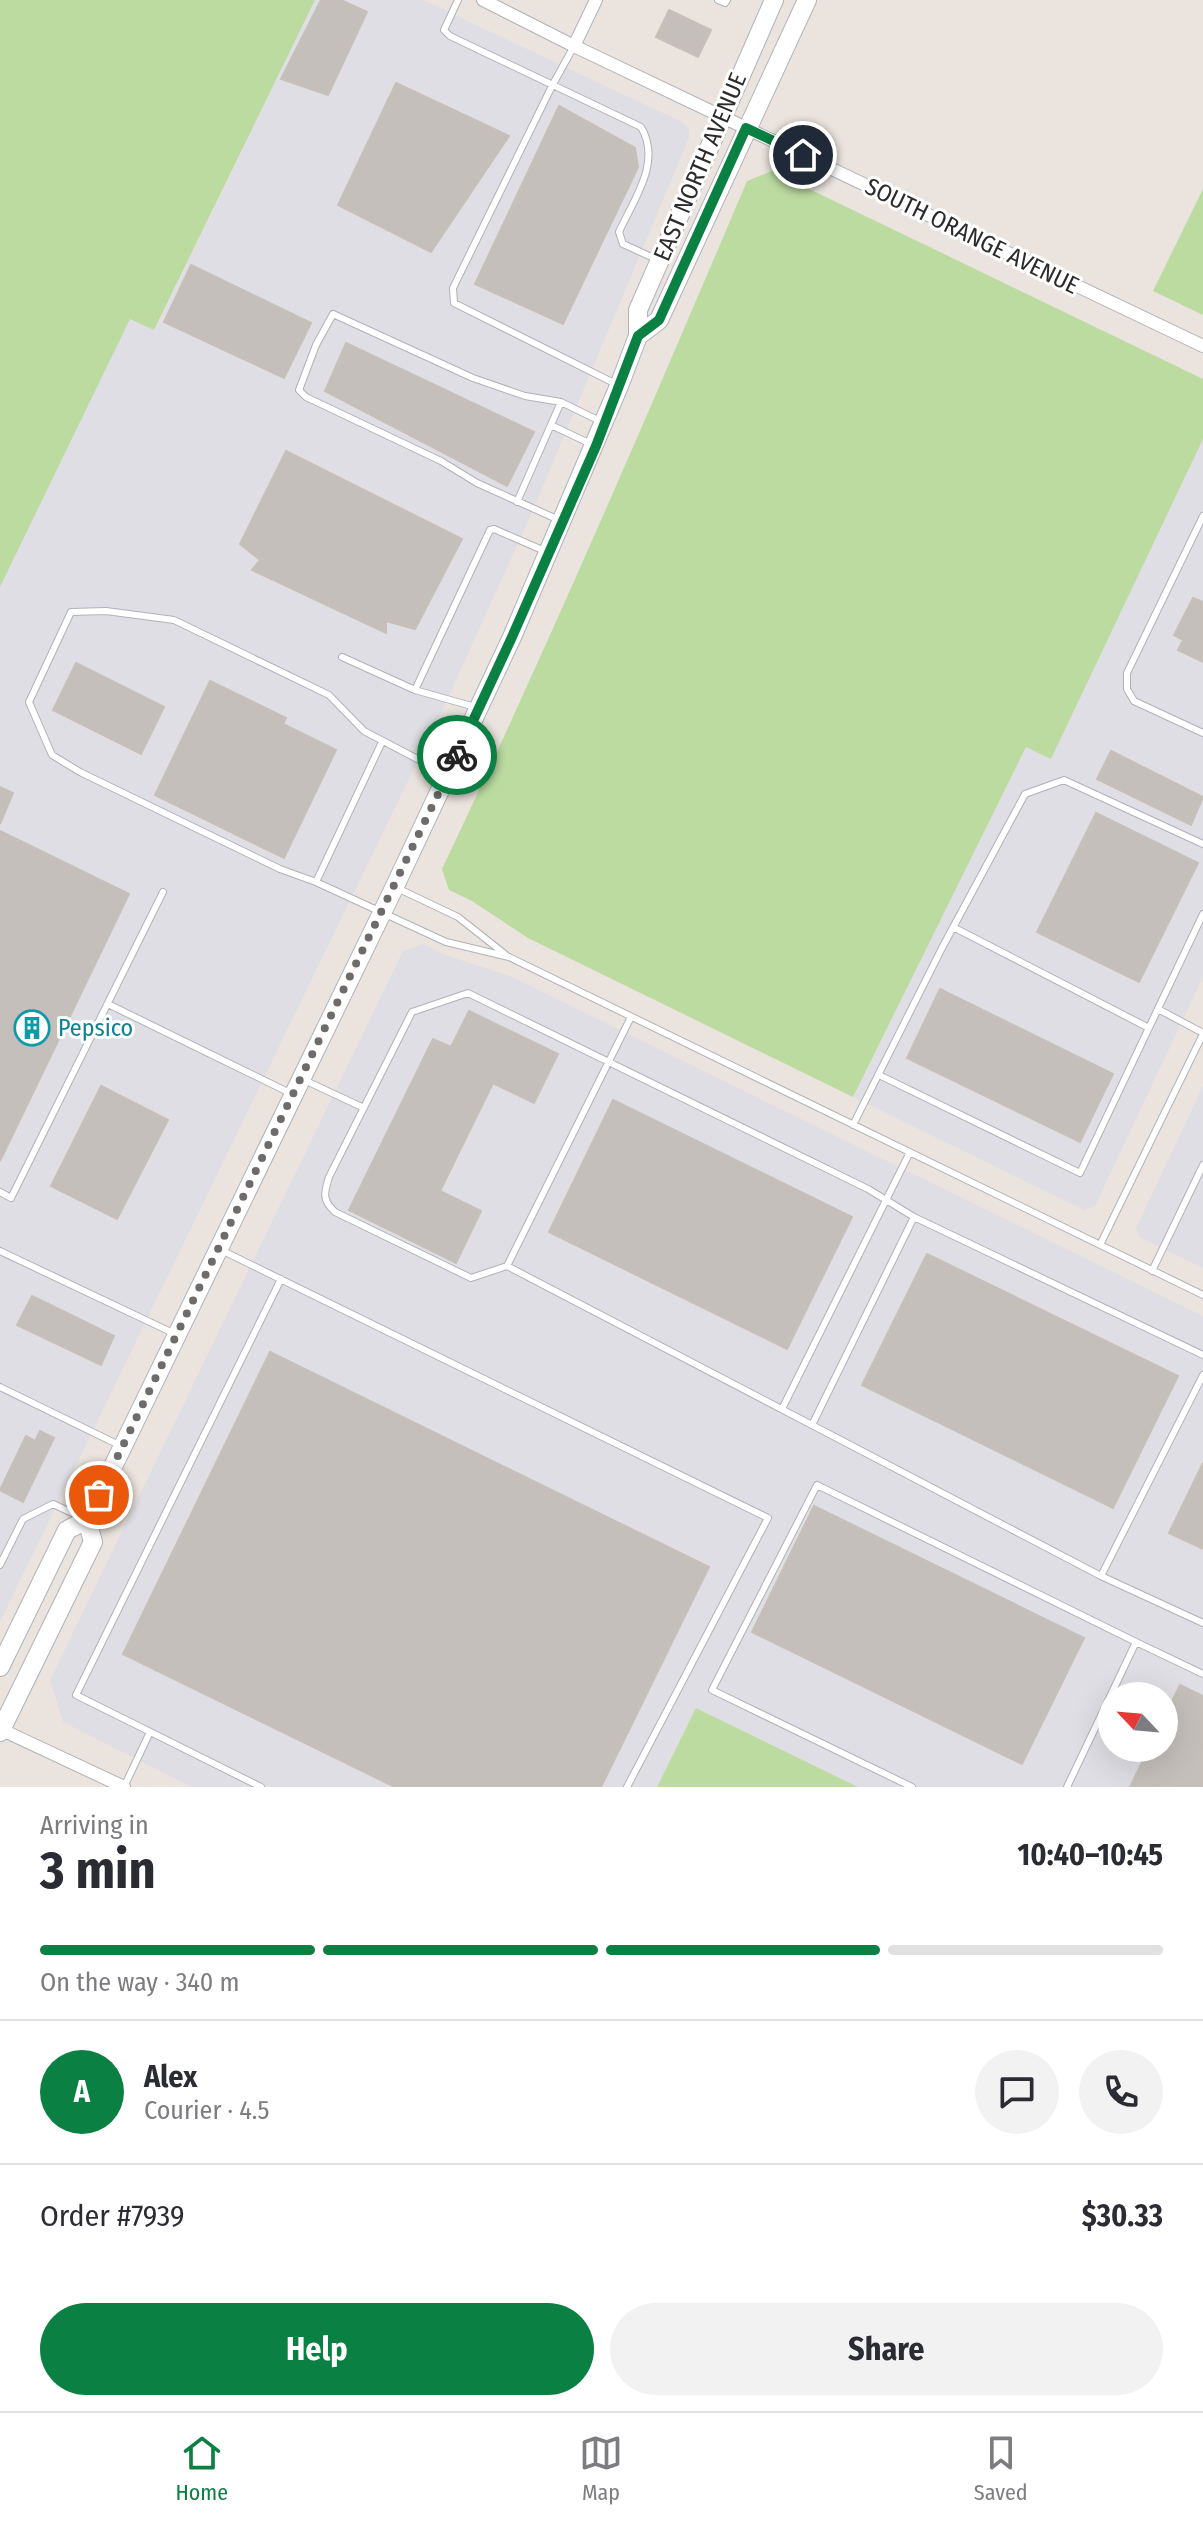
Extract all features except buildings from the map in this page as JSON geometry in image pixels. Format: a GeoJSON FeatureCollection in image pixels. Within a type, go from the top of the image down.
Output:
{"type":"FeatureCollection","features":[{"type":"Feature","properties":{"kind":"street","name":"SOUTH ORANGE AVENUE"},"geometry":{"type":"LineString","coordinates":[[483,0],[1203,346]]}},
{"type":"Feature","properties":{"kind":"street"},"geometry":{"type":"LineString","coordinates":[[574,46],[596,0]]}},
{"type":"Feature","properties":{"kind":"street","name":"EAST NORTH AVENUE"},"geometry":{"type":"LineString","coordinates":[[0,1667],[67,1530],[87,1520],[479,708],[596,446],[638,336],[638,310],[774,0]]}},
{"type":"Feature","properties":{"kind":"street","name":"EAST NORTH AVENUE"},"geometry":{"type":"LineString","coordinates":[[638,336],[659,320],[807,0]]}},
{"type":"Feature","properties":{"kind":"street","name":"EAST NORTH AVENUE"},"geometry":{"type":"LineString","coordinates":[[0,1730],[93,1542],[87,1520]]}},
{"type":"Feature","properties":{"kind":"street"},"geometry":{"type":"LineString","coordinates":[[0,1730],[124,1787]]}},
{"type":"Feature","properties":{"kind":"lane"},"geometry":{"type":"LineString","coordinates":[[458,0],[444,30],[450,36],[641,127],[649,141],[651,163],[619,232],[623,244],[659,261]]}},
{"type":"Feature","properties":{"kind":"lane"},"geometry":{"type":"LineString","coordinates":[[718,0],[725,3],[727,0]]}},
{"type":"Feature","properties":{"kind":"lane"},"geometry":{"type":"LineString","coordinates":[[574,46],[453,288],[454,303],[619,386]]}},
{"type":"Feature","properties":{"kind":"lane"},"geometry":{"type":"LineString","coordinates":[[562,522],[306,397],[299,390],[316,345],[333,314],[473,378],[525,396],[561,402],[605,423]]}},
{"type":"Feature","properties":{"kind":"lane"},"geometry":{"type":"LineString","coordinates":[[517,502],[561,402]]}},
{"type":"Feature","properties":{"kind":"lane"},"geometry":{"type":"LineString","coordinates":[[551,425],[596,446]]}},
{"type":"Feature","properties":{"kind":"lane"},"geometry":{"type":"LineString","coordinates":[[1203,516],[1127,673],[1127,689],[1134,701],[1203,733]]}},
{"type":"Feature","properties":{"kind":"lane"},"geometry":{"type":"LineString","coordinates":[[415,690],[490,530],[512,535],[549,553]]}},
{"type":"Feature","properties":{"kind":"lane"},"geometry":{"type":"LineString","coordinates":[[447,774],[364,731],[329,695],[174,620],[106,611],[71,612],[29,702],[52,755],[80,772],[280,869],[316,882],[446,942],[509,957]]}},
{"type":"Feature","properties":{"kind":"lane"},"geometry":{"type":"LineString","coordinates":[[342,657],[415,690],[479,708]]}},
{"type":"Feature","properties":{"kind":"lane"},"geometry":{"type":"LineString","coordinates":[[316,882],[382,742]]}},
{"type":"Feature","properties":{"kind":"lane"},"geometry":{"type":"LineString","coordinates":[[853,1125],[953,927],[1025,794],[1064,780],[1203,844]]}},
{"type":"Feature","properties":{"kind":"lane"},"geometry":{"type":"LineString","coordinates":[[395,886],[458,917],[509,957],[1203,1295]]}},
{"type":"Feature","properties":{"kind":"lane"},"geometry":{"type":"LineString","coordinates":[[0,1192],[11,1198],[163,892]]}},
{"type":"Feature","properties":{"kind":"lane"},"geometry":{"type":"LineString","coordinates":[[879,1075],[1080,1173],[1203,914]]}},
{"type":"Feature","properties":{"kind":"lane"},"geometry":{"type":"LineString","coordinates":[[953,927],[1149,1028]]}},
{"type":"Feature","properties":{"kind":"lane"},"geometry":{"type":"LineString","coordinates":[[631,1017],[609,1062],[507,1266],[471,1278],[344,1217],[329,1206],[323,1196],[329,1177],[412,1012],[422,1006],[468,993],[609,1062],[868,1189],[914,1217],[1203,1355]]}},
{"type":"Feature","properties":{"kind":"lane"},"geometry":{"type":"LineString","coordinates":[[108,1004],[297,1086],[364,1108]]}},
{"type":"Feature","properties":{"kind":"lane"},"geometry":{"type":"LineString","coordinates":[[1100,1245],[1203,1033],[1158,1009]]}},
{"type":"Feature","properties":{"kind":"lane"},"geometry":{"type":"LineString","coordinates":[[782,1409],[910,1152]]}},
{"type":"Feature","properties":{"kind":"lane"},"geometry":{"type":"LineString","coordinates":[[1152,1271],[1203,1165]]}},
{"type":"Feature","properties":{"kind":"lane"},"geometry":{"type":"LineString","coordinates":[[812,1425],[914,1217]]}},
{"type":"Feature","properties":{"kind":"lane"},"geometry":{"type":"LineString","coordinates":[[218,1248],[768,1518],[627,1787]]}},
{"type":"Feature","properties":{"kind":"lane"},"geometry":{"type":"LineString","coordinates":[[0,1251],[176,1335]]}},
{"type":"Feature","properties":{"kind":"lane"},"geometry":{"type":"LineString","coordinates":[[507,1266],[1101,1576],[1203,1623]]}},
{"type":"Feature","properties":{"kind":"lane"},"geometry":{"type":"LineString","coordinates":[[261,1787],[76,1695],[281,1279]]}},
{"type":"Feature","properties":{"kind":"lane"},"geometry":{"type":"LineString","coordinates":[[1101,1576],[1203,1375]]}},
{"type":"Feature","properties":{"kind":"lane"},"geometry":{"type":"LineString","coordinates":[[0,1387],[123,1446]]}},
{"type":"Feature","properties":{"kind":"lane"},"geometry":{"type":"LineString","coordinates":[[912,1787],[712,1690],[817,1485],[1203,1674]]}},
{"type":"Feature","properties":{"kind":"lane"},"geometry":{"type":"LineString","coordinates":[[0,1565],[23,1519],[53,1504],[87,1520]]}},
{"type":"Feature","properties":{"kind":"lane"},"geometry":{"type":"LineString","coordinates":[[1067,1787],[1136,1642]]}},
{"type":"Feature","properties":{"kind":"lane"},"geometry":{"type":"LineString","coordinates":[[124,1787],[150,1732]]}},
{"type":"Feature","properties":{"kind":"shaded area"},"geometry":{"type":"Polygon","coordinates":[[[315,0],[423,0],[682,122],[689,129],[689,138],[531,515],[441,713],[0,1622],[0,587],[130,318],[155,330],[315,0]]]}},
{"type":"Feature","properties":{"kind":"shaded area"},"geometry":{"type":"Polygon","coordinates":[[[1203,439],[1203,977],[1095,1206],[1084,1210],[853,1097],[1026,747],[1051,758],[1203,439]]]}},
{"type":"Feature","properties":{"kind":"shaded area"},"geometry":{"type":"Polygon","coordinates":[[[423,944],[445,955],[510,976],[1203,1316],[1203,1787],[858,1787],[696,1708],[657,1787],[192,1787],[63,1722],[50,1680],[403,951],[423,944]]]}},
{"type":"Feature","properties":{"kind":"shaded area"},"geometry":{"type":"Polygon","coordinates":[[[1203,1086],[1203,1268],[1139,1237],[1136,1228],[1203,1086]]]}},
{"type":"Feature","properties":{"kind":"green space"},"geometry":{"type":"Polygon","coordinates":[[[0,0],[315,0],[154,330],[130,319],[0,587],[0,0]]]}},
{"type":"Feature","properties":{"kind":"green space"},"geometry":{"type":"Polygon","coordinates":[[[772,171],[1203,379],[1203,439],[1051,759],[1026,747],[853,1097],[528,938],[472,901],[449,890],[442,869],[598,526],[747,181],[772,171]]]}},
{"type":"Feature","properties":{"kind":"green space"},"geometry":{"type":"Polygon","coordinates":[[[1203,189],[1203,315],[1153,291],[1203,189]]]}},
{"type":"Feature","properties":{"kind":"green space"},"geometry":{"type":"Polygon","coordinates":[[[696,1708],[858,1787],[657,1787],[696,1708]]]}},
{"type":"Feature","properties":{"kind":"way so far"},"geometry":{"type":"LineString","coordinates":[[99,1495],[457,755]]}},
{"type":"Feature","properties":{"kind":"place","name":"Pepsico"},"geometry":{"type":"Point","coordinates":[32,1028]}},
{"type":"Feature","properties":{"kind":"route"},"geometry":{"type":"LineString","coordinates":[[457,755],[596,446],[638,336],[659,320],[746,128],[803,155]]}}]}
